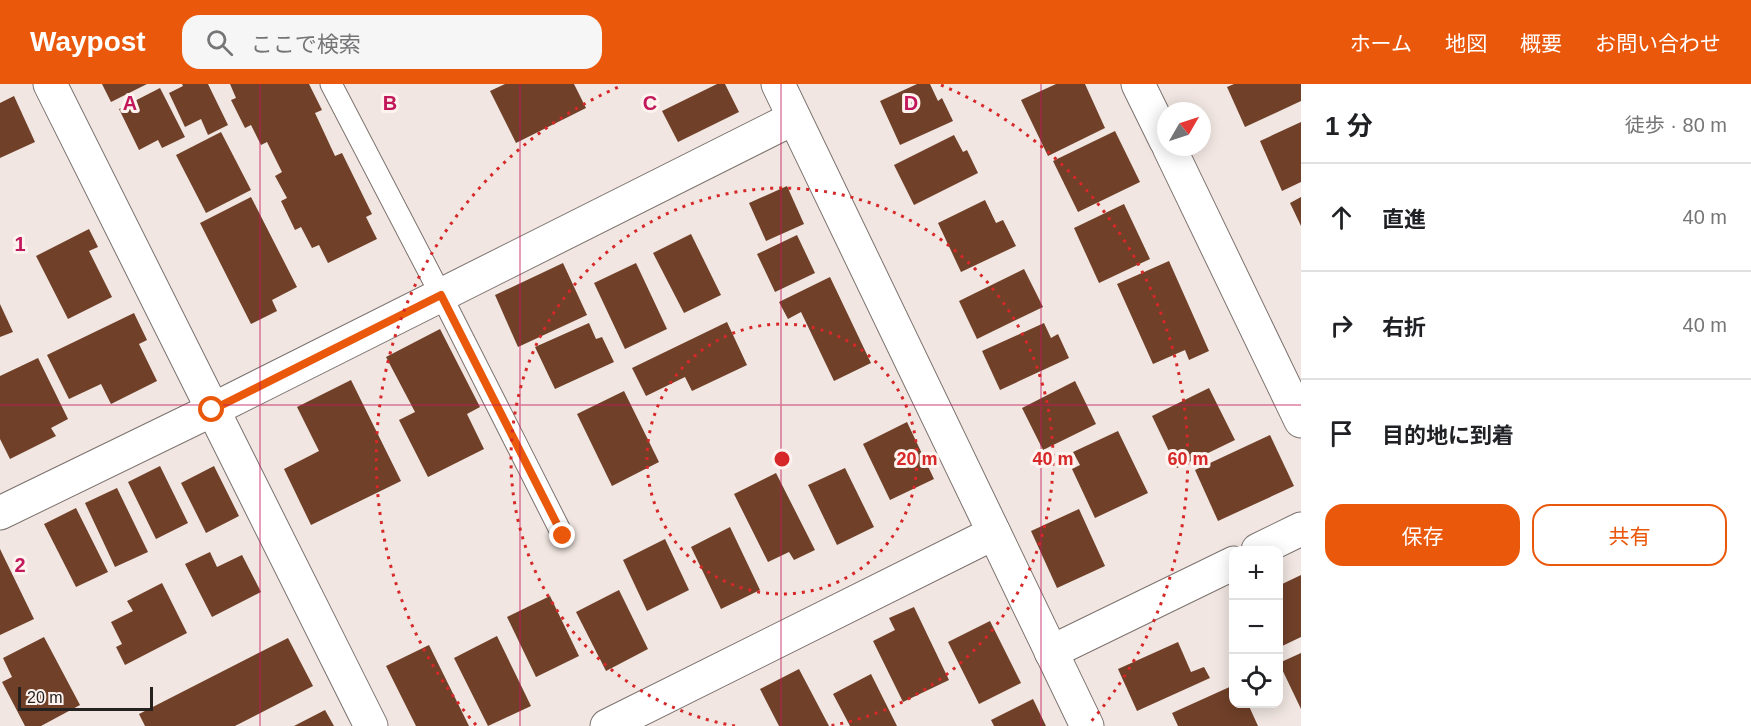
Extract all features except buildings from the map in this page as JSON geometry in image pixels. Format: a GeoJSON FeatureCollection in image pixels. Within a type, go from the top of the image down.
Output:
{"type":"FeatureCollection","features":[{"type":"Feature","properties":{"kind":"street"},"geometry":{"type":"LineString","coordinates":[[50,84],[371,726]]}},
{"type":"Feature","properties":{"kind":"street"},"geometry":{"type":"LineString","coordinates":[[778,84],[1087,726]]}},
{"type":"Feature","properties":{"kind":"street"},"geometry":{"type":"LineString","coordinates":[[1138,84],[1157,123]]}},
{"type":"Feature","properties":{"kind":"street"},"geometry":{"type":"LineString","coordinates":[[0,513],[212,410],[794,118]]}},
{"type":"Feature","properties":{"kind":"street"},"geometry":{"type":"LineString","coordinates":[[1173,156],[1301,421]]}},
{"type":"Feature","properties":{"kind":"street"},"geometry":{"type":"LineString","coordinates":[[1267,546],[1301,530]]}},
{"type":"Feature","properties":{"kind":"street"},"geometry":{"type":"LineString","coordinates":[[607,726],[994,533]]}},
{"type":"Feature","properties":{"kind":"street"},"geometry":{"type":"LineString","coordinates":[[1051,652],[1229,564]]}},
{"type":"Feature","properties":{"kind":"lane"},"geometry":{"type":"LineString","coordinates":[[331,84],[563,536]]}},
{"type":"Feature","properties":{"kind":"route"},"geometry":{"type":"LineString","coordinates":[[212,410],[441,295],[563,536]]}}]}
